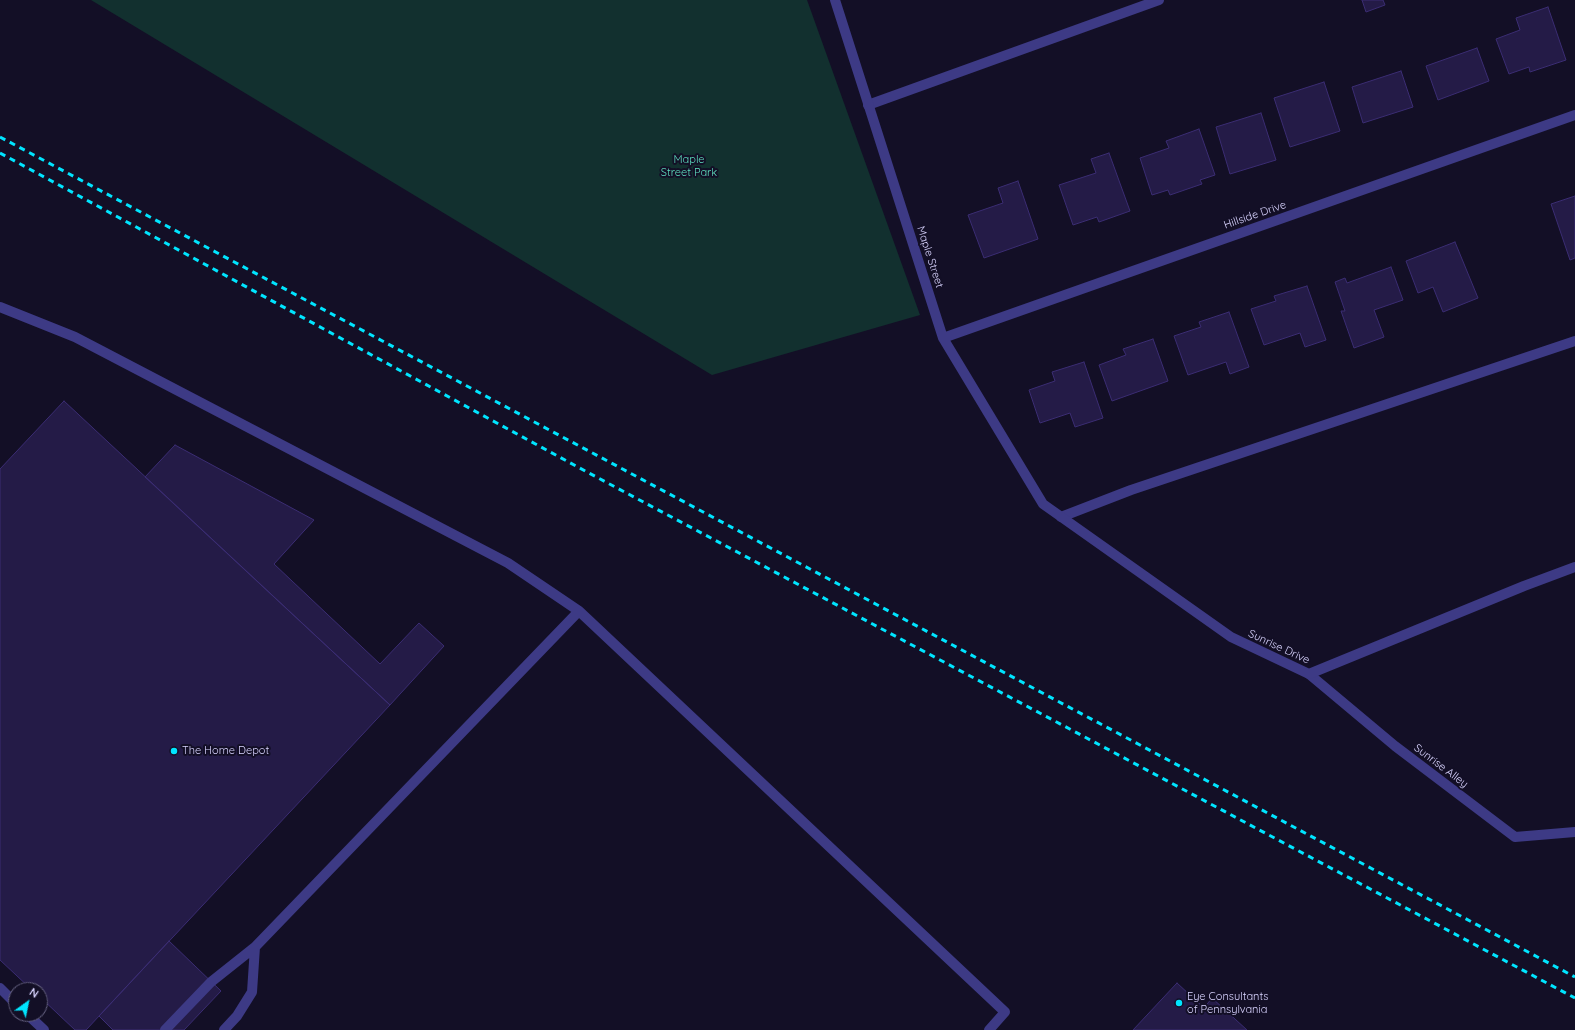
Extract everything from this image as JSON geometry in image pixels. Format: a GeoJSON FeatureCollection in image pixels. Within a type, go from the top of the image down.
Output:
{"type":"FeatureCollection","features":[{"type":"Feature","properties":{"kind":"street","name":"Maple Street"},"geometry":{"type":"LineString","coordinates":[[835,0],[943,338],[1043,504]]}},
{"type":"Feature","properties":{"kind":"street"},"geometry":{"type":"LineString","coordinates":[[868,105],[1159,0]]}},
{"type":"Feature","properties":{"kind":"street","name":"Hillside Drive"},"geometry":{"type":"LineString","coordinates":[[943,338],[1575,115]]}},
{"type":"Feature","properties":{"kind":"street"},"geometry":{"type":"LineString","coordinates":[[0,307],[75,337],[508,563],[579,610],[1006,1012],[989,1030]]}},
{"type":"Feature","properties":{"kind":"street"},"geometry":{"type":"LineString","coordinates":[[1061,517],[1138,488],[1575,341]]}},
{"type":"Feature","properties":{"kind":"street","name":"Sunrise Drive"},"geometry":{"type":"LineString","coordinates":[[1043,504],[1230,637],[1309,674],[1524,586],[1575,567]]}},
{"type":"Feature","properties":{"kind":"street"},"geometry":{"type":"LineString","coordinates":[[165,1030],[211,982],[255,947],[579,610]]}},
{"type":"Feature","properties":{"kind":"street","name":"Sunrise Alley"},"geometry":{"type":"LineString","coordinates":[[1309,674],[1395,746],[1515,837],[1575,832]]}},
{"type":"Feature","properties":{"kind":"street"},"geometry":{"type":"LineString","coordinates":[[224,1030],[237,1016],[252,992],[255,947]]}},
{"type":"Feature","properties":{"kind":"street"},"geometry":{"type":"LineString","coordinates":[[0,988],[8,996]]}},
{"type":"Feature","properties":{"kind":"street"},"geometry":{"type":"LineString","coordinates":[[36,1022],[44,1030]]}},
{"type":"Feature","properties":{"kind":"green space","name":"Maple Street Park"},"geometry":{"type":"Polygon","coordinates":[[[91,0],[807,0],[920,315],[712,375],[91,0]]]}},
{"type":"Feature","properties":{"kind":"building"},"geometry":{"type":"Polygon","coordinates":[[[1362,0],[1383,0],[1385,5],[1366,12],[1362,0]]]}},
{"type":"Feature","properties":{"kind":"building"},"geometry":{"type":"Polygon","coordinates":[[[1548,7],[1566,60],[1530,72],[1529,67],[1509,74],[1496,39],[1520,30],[1516,18],[1548,7]]]}},
{"type":"Feature","properties":{"kind":"building"},"geometry":{"type":"Polygon","coordinates":[[[1477,48],[1489,81],[1438,100],[1426,66],[1477,48]]]}},
{"type":"Feature","properties":{"kind":"building"},"geometry":{"type":"Polygon","coordinates":[[[1401,71],[1413,107],[1363,123],[1352,87],[1401,71]]]}},
{"type":"Feature","properties":{"kind":"building"},"geometry":{"type":"Polygon","coordinates":[[[1324,82],[1340,131],[1290,147],[1274,98],[1324,82]]]}},
{"type":"Feature","properties":{"kind":"building"},"geometry":{"type":"Polygon","coordinates":[[[1261,113],[1276,160],[1230,174],[1216,127],[1261,113]]]}},
{"type":"Feature","properties":{"kind":"building"},"geometry":{"type":"Polygon","coordinates":[[[1199,129],[1215,175],[1200,180],[1202,184],[1170,195],[1168,190],[1152,195],[1140,158],[1169,148],[1166,141],[1199,129]]]}},
{"type":"Feature","properties":{"kind":"building"},"geometry":{"type":"Polygon","coordinates":[[[1109,153],[1130,211],[1099,222],[1097,217],[1073,225],[1059,185],[1096,173],[1091,159],[1109,153]]]}},
{"type":"Feature","properties":{"kind":"building"},"geometry":{"type":"Polygon","coordinates":[[[1018,181],[1038,239],[984,258],[968,215],[1003,203],[998,188],[1018,181]]]}},
{"type":"Feature","properties":{"kind":"building"},"geometry":{"type":"Polygon","coordinates":[[[1575,196],[1575,258],[1570,260],[1551,204],[1575,196]]]}},
{"type":"Feature","properties":{"kind":"building"},"geometry":{"type":"Polygon","coordinates":[[[1455,242],[1478,298],[1443,312],[1433,287],[1418,293],[1406,261],[1455,242]]]}},
{"type":"Feature","properties":{"kind":"building"},"geometry":{"type":"Polygon","coordinates":[[[1391,267],[1403,300],[1374,310],[1384,337],[1354,348],[1341,311],[1345,311],[1335,282],[1345,278],[1347,283],[1391,267]]]}},
{"type":"Feature","properties":{"kind":"building"},"geometry":{"type":"Polygon","coordinates":[[[1307,286],[1326,340],[1305,347],[1300,333],[1264,345],[1251,309],[1276,301],[1274,296],[1307,286]]]}},
{"type":"Feature","properties":{"kind":"building"},"geometry":{"type":"Polygon","coordinates":[[[1229,312],[1249,367],[1230,374],[1226,362],[1188,375],[1174,336],[1201,327],[1199,322],[1229,312]]]}},
{"type":"Feature","properties":{"kind":"building"},"geometry":{"type":"Polygon","coordinates":[[[1153,339],[1168,381],[1112,401],[1099,365],[1126,355],[1123,349],[1153,339]]]}},
{"type":"Feature","properties":{"kind":"building"},"geometry":{"type":"Polygon","coordinates":[[[1084,362],[1103,418],[1075,427],[1070,413],[1040,423],[1029,390],[1055,381],[1052,372],[1084,362]]]}},
{"type":"Feature","properties":{"kind":"building","name":"The Home Depot"},"geometry":{"type":"Polygon","coordinates":[[[64,401],[390,705],[86,1030],[75,1030],[48,1005],[48,982],[23,982],[0,960],[0,469],[64,401]]]}},
{"type":"Feature","properties":{"kind":"building"},"geometry":{"type":"Polygon","coordinates":[[[175,445],[314,520],[274,564],[380,664],[419,623],[444,646],[390,705],[145,477],[175,445]]]}},
{"type":"Feature","properties":{"kind":"building"},"geometry":{"type":"Polygon","coordinates":[[[169,941],[221,991],[184,1030],[113,1030],[99,1016],[169,941]]]}},
{"type":"Feature","properties":{"kind":"building","name":"Eye Consultants of Pennsylvania"},"geometry":{"type":"Polygon","coordinates":[[[1177,983],[1204,1008],[1212,998],[1247,1030],[1133,1030],[1177,983]]]}},
{"type":"Feature","properties":{"kind":"railway"},"geometry":{"type":"LineString","coordinates":[[0,137],[1575,977]]}},
{"type":"Feature","properties":{"kind":"railway"},"geometry":{"type":"LineString","coordinates":[[0,153],[587,472],[1575,998]]}},
{"type":"Feature","properties":{"kind":"place","name":"The Home Depot"},"geometry":{"type":"Point","coordinates":[174,751]}},
{"type":"Feature","properties":{"kind":"place","name":"Eye Consultants of Pennsylvania"},"geometry":{"type":"Point","coordinates":[1179,1003]}}]}
